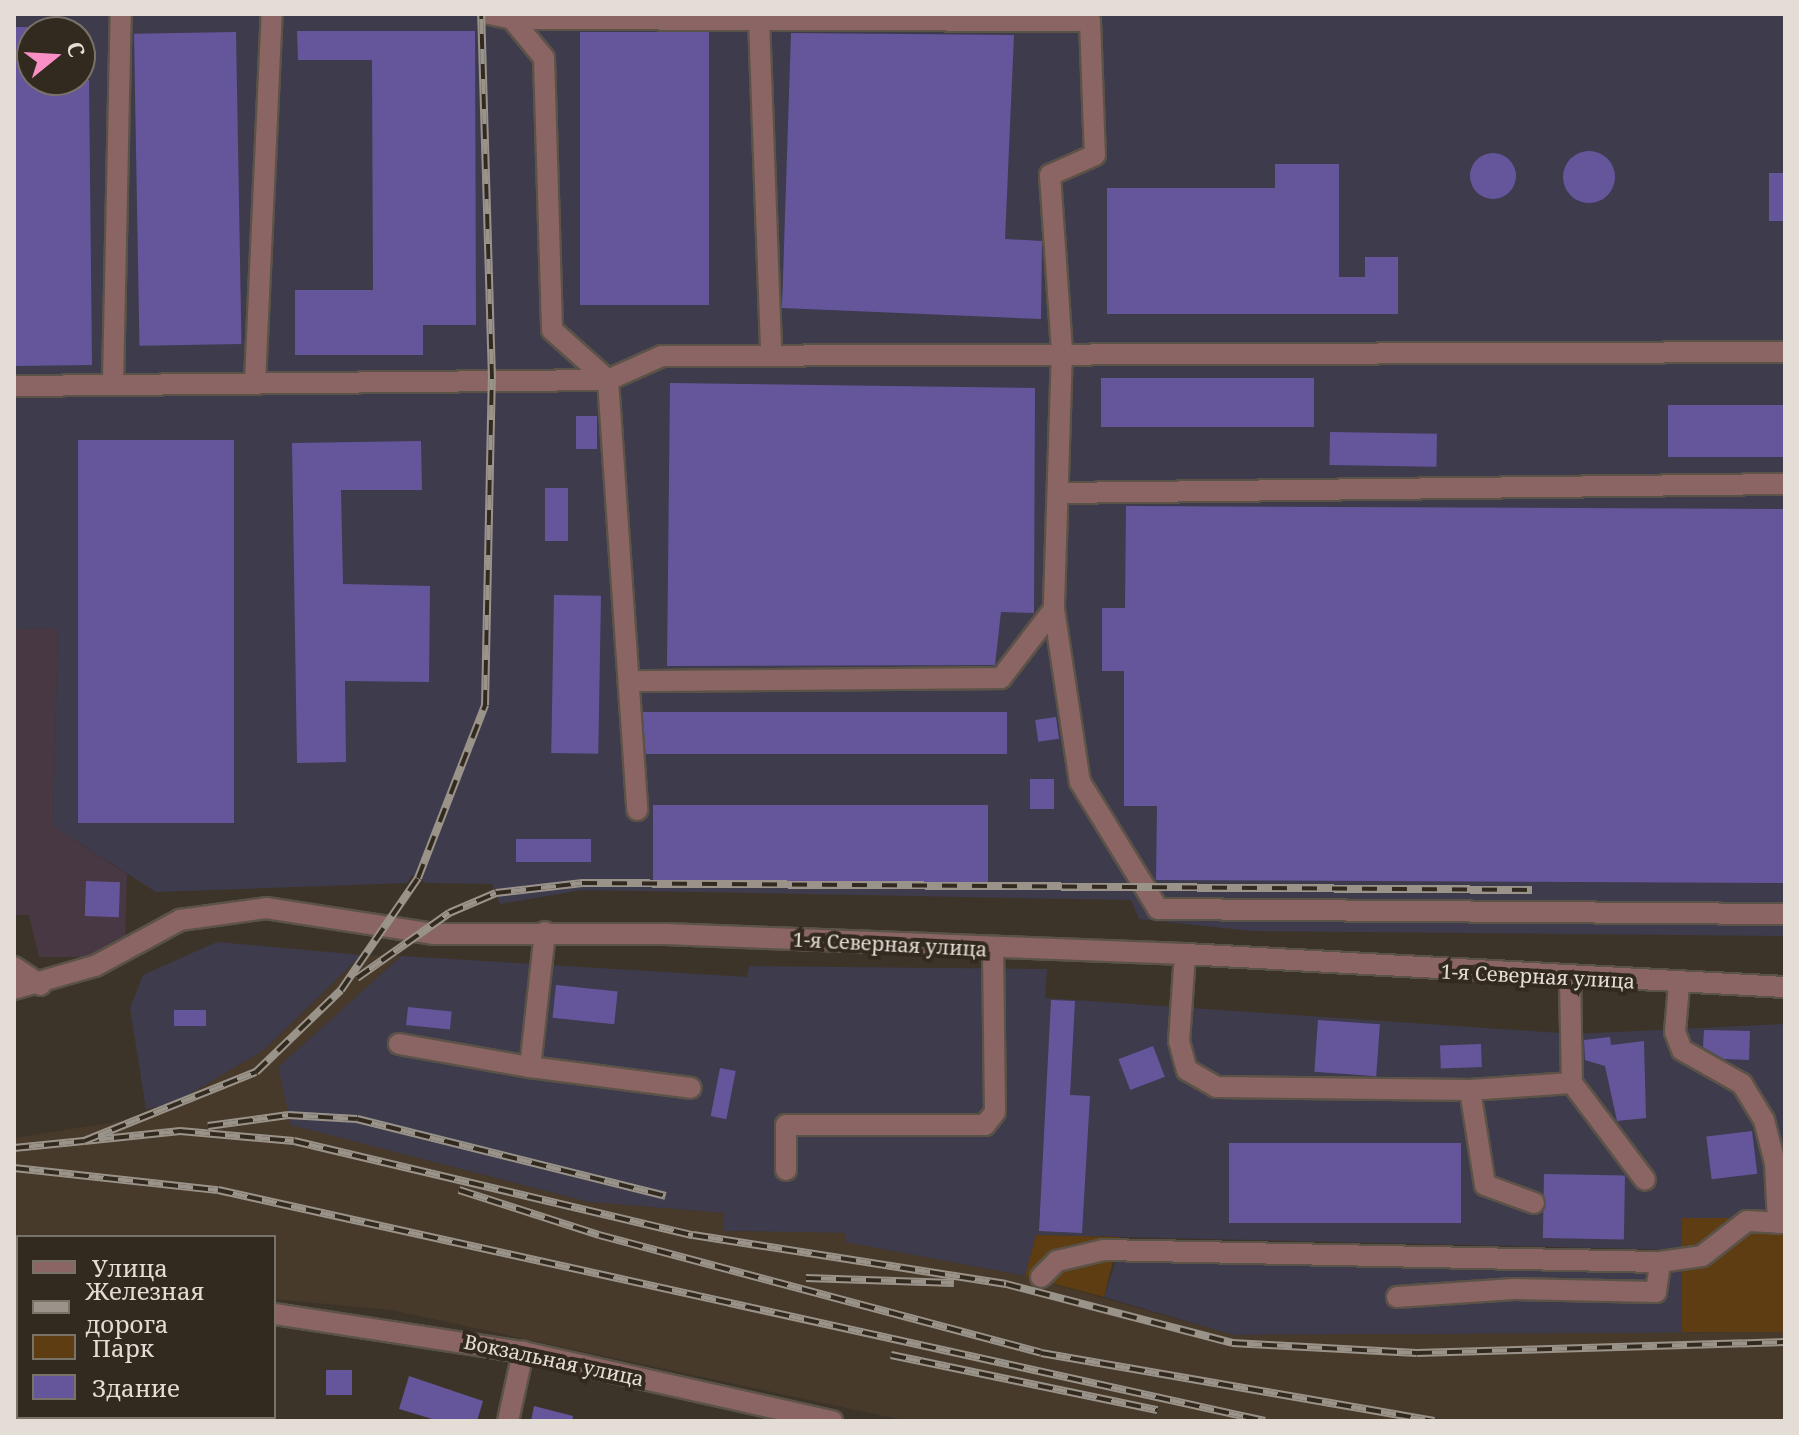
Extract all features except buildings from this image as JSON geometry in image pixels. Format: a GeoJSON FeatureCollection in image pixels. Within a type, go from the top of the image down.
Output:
{"type":"FeatureCollection","features":[{"type":"Feature","properties":{"kind":"street"},"geometry":{"type":"LineString","coordinates":[[113,383],[121,14]]}},
{"type":"Feature","properties":{"kind":"street"},"geometry":{"type":"LineString","coordinates":[[255,382],[272,14]]}},
{"type":"Feature","properties":{"kind":"street"},"geometry":{"type":"LineString","coordinates":[[489,14],[512,19],[1090,21],[1095,155],[1050,175],[1062,350],[1054,609],[1080,782],[1158,909],[1785,914]]}},
{"type":"Feature","properties":{"kind":"street"},"geometry":{"type":"LineString","coordinates":[[512,19],[544,58],[552,330],[608,380],[633,681],[637,810]]}},
{"type":"Feature","properties":{"kind":"street"},"geometry":{"type":"LineString","coordinates":[[759,20],[771,354]]}},
{"type":"Feature","properties":{"kind":"street"},"geometry":{"type":"LineString","coordinates":[[14,386],[608,380],[662,356],[1062,350],[1785,352]]}},
{"type":"Feature","properties":{"kind":"street"},"geometry":{"type":"LineString","coordinates":[[1058,493],[1785,484]]}},
{"type":"Feature","properties":{"kind":"street"},"geometry":{"type":"LineString","coordinates":[[633,681],[1001,678],[1054,609]]}},
{"type":"Feature","properties":{"kind":"street","name":"1-я Северная улица"},"geometry":{"type":"LineString","coordinates":[[14,989],[41,985],[95,966],[180,920],[239,909],[321,913],[416,932],[545,932],[1185,954],[1679,985],[1785,987]]}},
{"type":"Feature","properties":{"kind":"street"},"geometry":{"type":"LineString","coordinates":[[530,1067],[545,932]]}},
{"type":"Feature","properties":{"kind":"street"},"geometry":{"type":"LineString","coordinates":[[786,1170],[786,1125],[985,1125],[995,1112],[993,949]]}},
{"type":"Feature","properties":{"kind":"street"},"geometry":{"type":"LineString","coordinates":[[1185,954],[1179,1041],[1187,1070],[1203,1083],[1470,1090],[1572,1083]]}},
{"type":"Feature","properties":{"kind":"street"},"geometry":{"type":"LineString","coordinates":[[14,967],[41,985]]}},
{"type":"Feature","properties":{"kind":"street"},"geometry":{"type":"LineString","coordinates":[[1570,979],[1572,1083],[1645,1180]]}},
{"type":"Feature","properties":{"kind":"street"},"geometry":{"type":"LineString","coordinates":[[1041,1277],[1057,1261],[1104,1250],[1660,1262],[1702,1256],[1747,1221],[1781,1223],[1764,1120],[1742,1084],[1682,1050],[1675,1032],[1679,985]]}},
{"type":"Feature","properties":{"kind":"street"},"geometry":{"type":"LineString","coordinates":[[399,1044],[530,1067],[691,1088]]}},
{"type":"Feature","properties":{"kind":"street"},"geometry":{"type":"LineString","coordinates":[[1470,1090],[1485,1185],[1534,1203]]}},
{"type":"Feature","properties":{"kind":"street"},"geometry":{"type":"LineString","coordinates":[[1397,1297],[1514,1289],[1656,1292],[1660,1262]]}},
{"type":"Feature","properties":{"kind":"street","name":"Вокзальная улица"},"geometry":{"type":"LineString","coordinates":[[276,1314],[523,1352],[832,1421]]}},
{"type":"Feature","properties":{"kind":"street"},"geometry":{"type":"LineString","coordinates":[[508,1421],[523,1352]]}},
{"type":"Feature","properties":{"kind":"shaded area"},"geometry":{"type":"Polygon","coordinates":[[[14,14],[1785,14],[1785,936],[1251,931],[1139,919],[1131,900],[582,890],[500,904],[492,884],[426,883],[412,875],[407,883],[156,892],[53,826],[58,628],[14,629],[14,14]]]}},
{"type":"Feature","properties":{"kind":"shaded area"},"geometry":{"type":"Polygon","coordinates":[[[58,628],[53,826],[127,874],[125,940],[86,957],[39,957],[29,915],[14,915],[14,629],[58,628]]]}},
{"type":"Feature","properties":{"kind":"shaded area"},"geometry":{"type":"Polygon","coordinates":[[[217,942],[362,955],[264,1050],[175,1103],[146,1109],[130,1008],[143,975],[217,942]]]}},
{"type":"Feature","properties":{"kind":"shaded area"},"geometry":{"type":"Polygon","coordinates":[[[362,955],[401,956],[278,1067],[291,1125],[588,1202],[724,1213],[724,1231],[846,1233],[845,1242],[1025,1276],[1233,1335],[1785,1332],[1785,1421],[907,1421],[391,1310],[276,1299],[276,1235],[16,1235],[14,1281],[14,1138],[123,1121],[175,1103],[264,1050],[362,955]]]}},
{"type":"Feature","properties":{"kind":"shaded area"},"geometry":{"type":"Polygon","coordinates":[[[401,956],[747,977],[749,966],[1047,969],[1045,998],[1574,1034],[1785,1024],[1785,1218],[1683,1225],[1684,1250],[1037,1235],[1025,1276],[844,1242],[845,1233],[724,1231],[723,1213],[588,1202],[290,1125],[278,1067],[401,956]]]}},
{"type":"Feature","properties":{"kind":"shaded area"},"geometry":{"type":"Polygon","coordinates":[[[1116,1260],[1687,1271],[1685,1333],[1233,1335],[1104,1297],[1116,1260]]]}},
{"type":"Feature","properties":{"kind":"shaded area"},"geometry":{"type":"Polygon","coordinates":[[[14,1316],[16,1419],[142,1421],[14,1421],[14,1316]]]}},
{"type":"Feature","properties":{"kind":"green space"},"geometry":{"type":"Polygon","coordinates":[[[1682,1218],[1785,1218],[1785,1332],[1682,1332],[1682,1218]]]}},
{"type":"Feature","properties":{"kind":"green space"},"geometry":{"type":"Polygon","coordinates":[[[1036,1235],[1119,1237],[1104,1297],[1025,1276],[1036,1235]]]}},
{"type":"Feature","properties":{"kind":"railway"},"geometry":{"type":"LineString","coordinates":[[14,1148],[84,1141],[256,1072],[341,990],[418,878],[485,705],[492,379],[481,14]]}},
{"type":"Feature","properties":{"kind":"railway"},"geometry":{"type":"LineString","coordinates":[[357,978],[449,913],[496,893],[582,883],[1532,890]]}},
{"type":"Feature","properties":{"kind":"railway"},"geometry":{"type":"LineString","coordinates":[[208,1126],[288,1115],[357,1119],[666,1196]]}},
{"type":"Feature","properties":{"kind":"railway"},"geometry":{"type":"LineString","coordinates":[[84,1141],[180,1131],[294,1141],[693,1235],[1006,1284],[1232,1343],[1417,1353],[1785,1342]]}},
{"type":"Feature","properties":{"kind":"railway"},"geometry":{"type":"LineString","coordinates":[[14,1168],[218,1190],[1265,1421]]}},
{"type":"Feature","properties":{"kind":"railway"},"geometry":{"type":"LineString","coordinates":[[459,1190],[599,1235],[1041,1353],[1434,1421]]}},
{"type":"Feature","properties":{"kind":"railway"},"geometry":{"type":"LineString","coordinates":[[806,1278],[954,1283]]}},
{"type":"Feature","properties":{"kind":"railway"},"geometry":{"type":"LineString","coordinates":[[891,1355],[1157,1410]]}}]}
